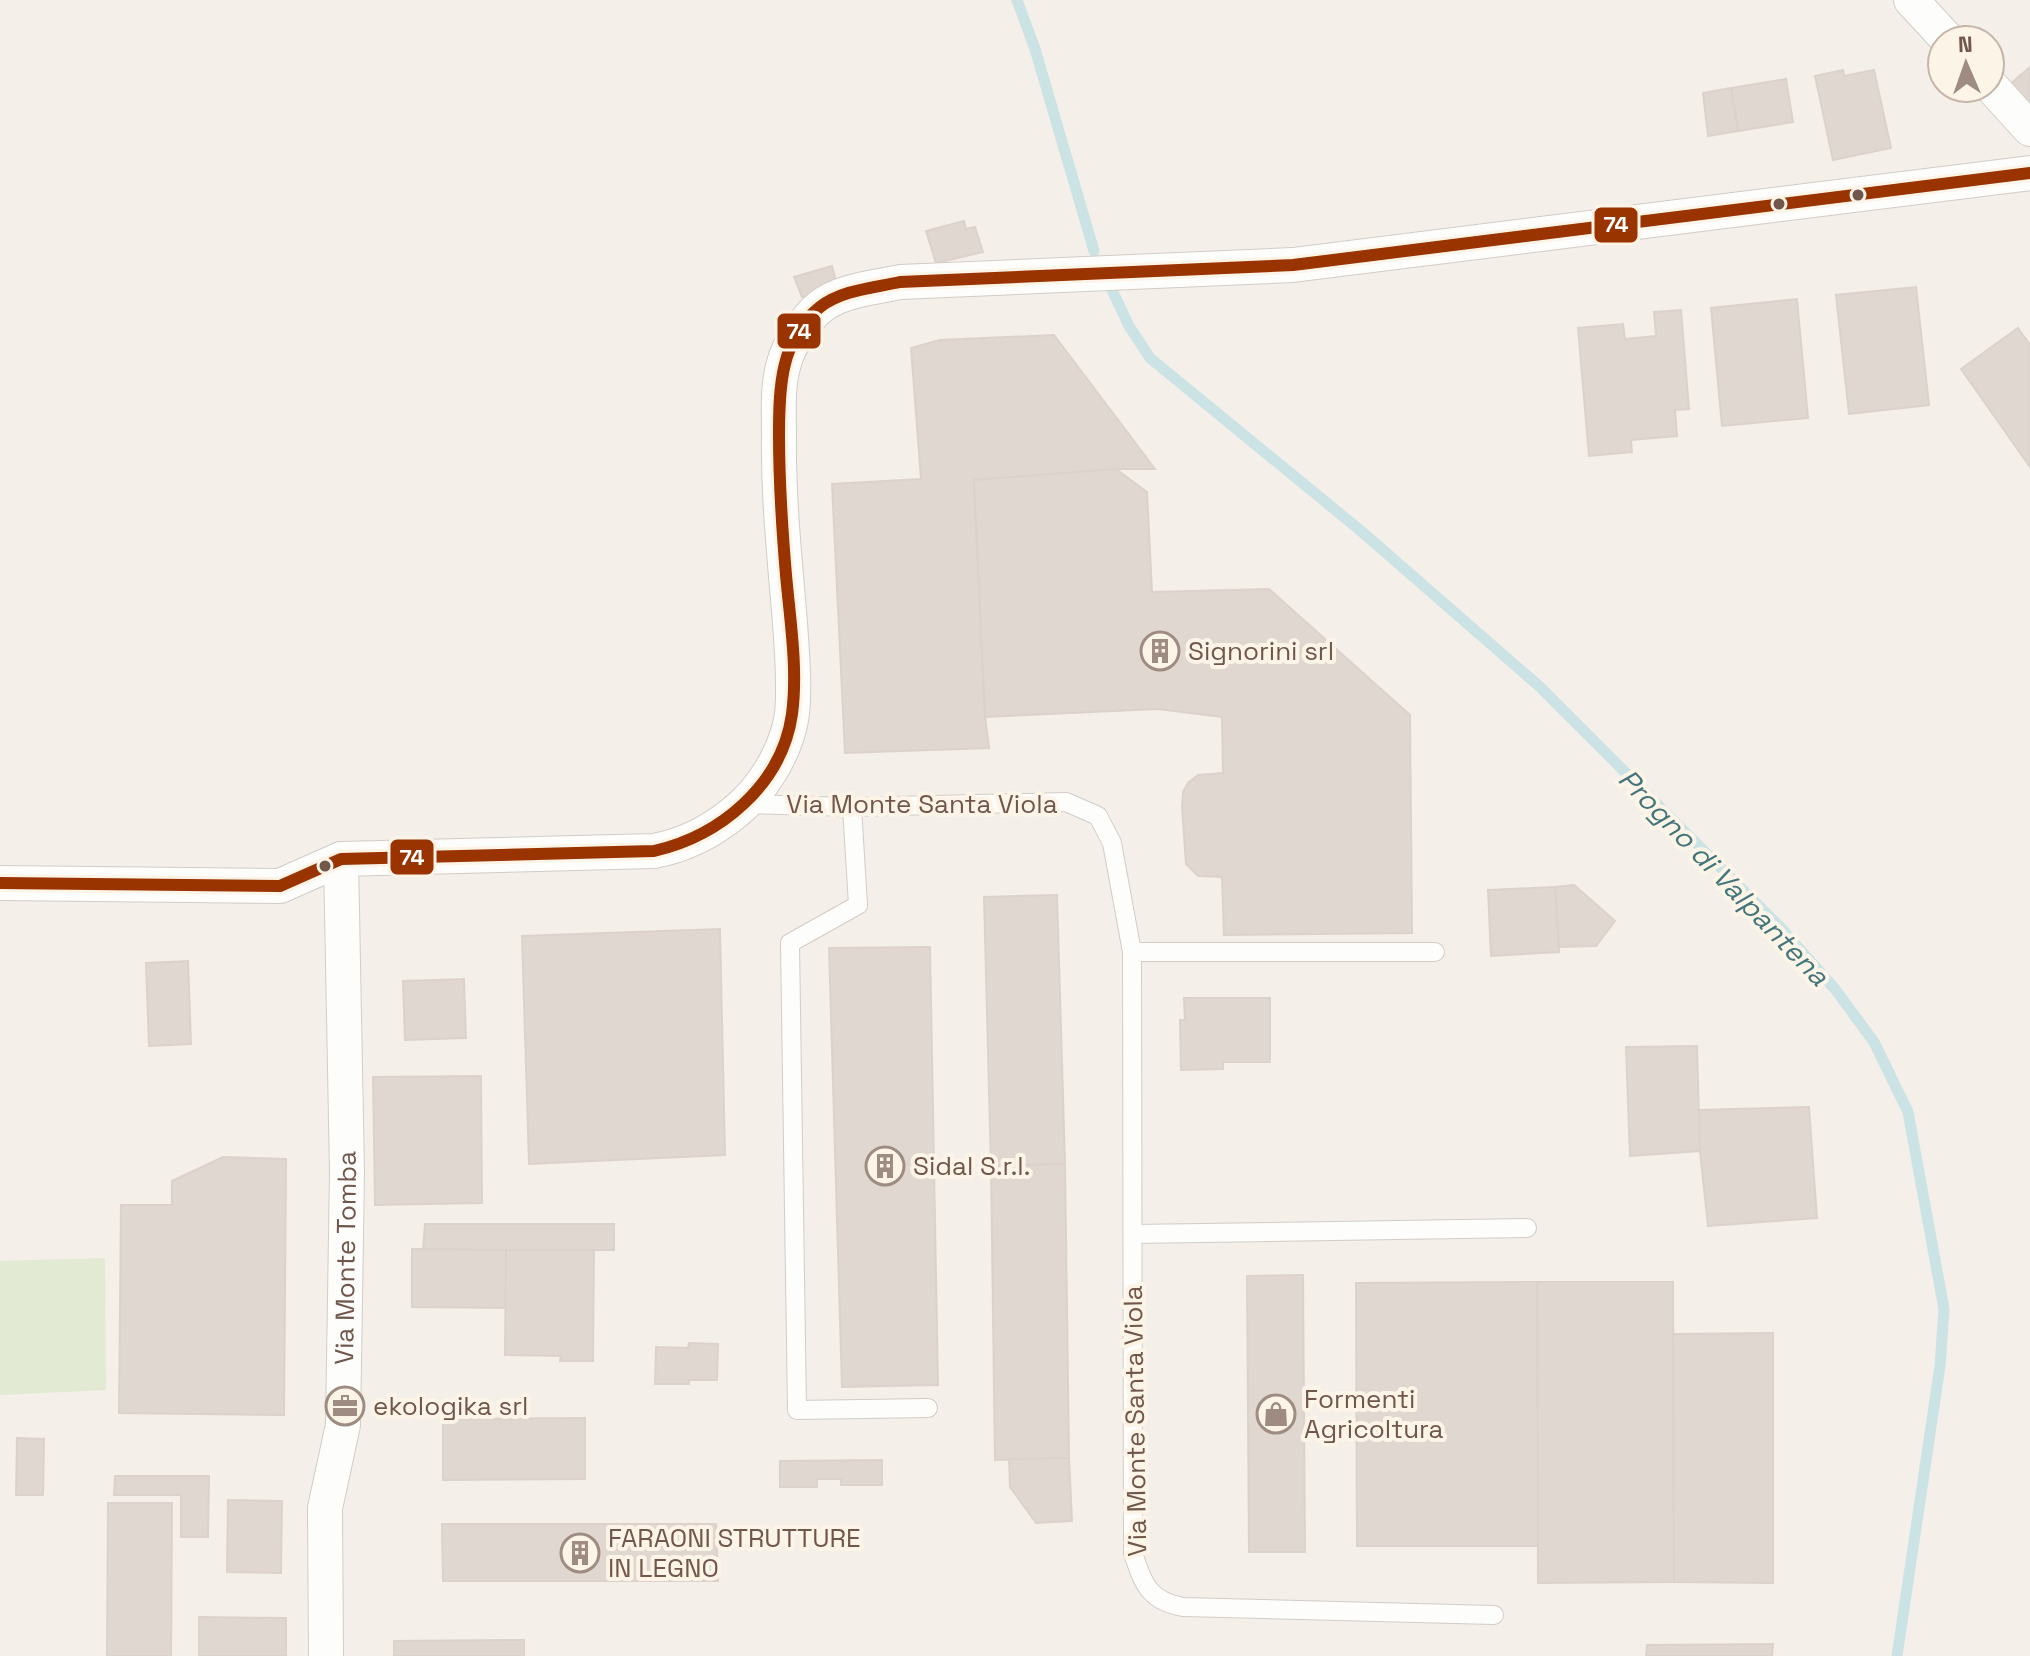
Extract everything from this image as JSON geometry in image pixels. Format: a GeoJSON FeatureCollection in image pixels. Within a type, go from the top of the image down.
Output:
{"type":"FeatureCollection","features":[{"type":"Feature","properties":{"kind":"street"},"geometry":{"type":"LineString","coordinates":[[1911,0],[1933,24]]}},
{"type":"Feature","properties":{"kind":"street"},"geometry":{"type":"LineString","coordinates":[[2006,103],[2030,129]]}},
{"type":"Feature","properties":{"kind":"street"},"geometry":{"type":"LineString","coordinates":[[0,883],[280,886],[341,859],[654,851],[675,847],[711,831],[746,804],[768,775],[785,741],[792,715],[792,659],[778,457],[779,387],[784,361],[792,344],[819,308],[840,295],[900,282],[1293,265],[2030,173]]}},
{"type":"Feature","properties":{"kind":"street","name":"Via Monte Tomba"},"geometry":{"type":"LineString","coordinates":[[326,1656],[325,1508],[343,1425],[347,1172],[341,859]]}},
{"type":"Feature","properties":{"kind":"lane","name":"Via Monte Santa Viola"},"geometry":{"type":"LineString","coordinates":[[746,804],[852,807],[1066,802],[1098,816],[1112,843],[1132,952],[1133,1553],[1140,1576],[1153,1595],[1169,1604],[1183,1607],[1494,1615]]}},
{"type":"Feature","properties":{"kind":"lane"},"geometry":{"type":"LineString","coordinates":[[852,807],[858,905],[790,943],[797,1410],[928,1408]]}},
{"type":"Feature","properties":{"kind":"lane"},"geometry":{"type":"LineString","coordinates":[[1132,952],[1435,952]]}},
{"type":"Feature","properties":{"kind":"lane"},"geometry":{"type":"LineString","coordinates":[[1133,1234],[1527,1228]]}},
{"type":"Feature","properties":{"kind":"green space"},"geometry":{"type":"Polygon","coordinates":[[[105,1258],[106,1390],[0,1395],[0,1261],[105,1258]]]}},
{"type":"Feature","properties":{"kind":"building"},"geometry":{"type":"Polygon","coordinates":[[[2030,67],[2030,109],[2009,85],[2030,67]]]}},
{"type":"Feature","properties":{"kind":"building"},"geometry":{"type":"Polygon","coordinates":[[[1843,70],[1844,76],[1874,70],[1891,148],[1833,160],[1815,76],[1843,70]]]}},
{"type":"Feature","properties":{"kind":"building"},"geometry":{"type":"Polygon","coordinates":[[[1786,79],[1793,122],[1738,131],[1731,88],[1786,79]]]}},
{"type":"Feature","properties":{"kind":"building"},"geometry":{"type":"Polygon","coordinates":[[[1731,88],[1738,131],[1708,136],[1703,93],[1731,88]]]}},
{"type":"Feature","properties":{"kind":"building"},"geometry":{"type":"Polygon","coordinates":[[[964,221],[966,229],[975,227],[983,252],[936,263],[926,231],[964,221]]]}},
{"type":"Feature","properties":{"kind":"building"},"geometry":{"type":"Polygon","coordinates":[[[832,266],[838,288],[802,297],[794,277],[832,266]]]}},
{"type":"Feature","properties":{"kind":"building"},"geometry":{"type":"Polygon","coordinates":[[[1916,287],[1929,405],[1849,414],[1836,295],[1916,287]]]}},
{"type":"Feature","properties":{"kind":"building"},"geometry":{"type":"Polygon","coordinates":[[[1797,299],[1808,418],[1722,426],[1711,308],[1797,299]]]}},
{"type":"Feature","properties":{"kind":"building"},"geometry":{"type":"Polygon","coordinates":[[[1681,310],[1689,409],[1675,410],[1677,436],[1631,440],[1632,452],[1589,456],[1578,328],[1623,324],[1625,339],[1656,336],[1654,312],[1681,310]]]}},
{"type":"Feature","properties":{"kind":"building"},"geometry":{"type":"Polygon","coordinates":[[[2018,328],[2030,345],[2030,467],[1961,369],[2018,328]]]}},
{"type":"Feature","properties":{"kind":"building"},"geometry":{"type":"Polygon","coordinates":[[[1054,335],[1155,469],[974,480],[989,748],[845,753],[832,484],[921,479],[911,348],[940,340],[1054,335]]]}},
{"type":"Feature","properties":{"kind":"building","name":"Signorini srl"},"geometry":{"type":"Polygon","coordinates":[[[1116,469],[1147,492],[1152,592],[1269,589],[1410,715],[1412,933],[1224,935],[1222,877],[1198,876],[1186,864],[1182,807],[1183,792],[1188,783],[1198,775],[1223,773],[1222,717],[1158,709],[985,717],[974,480],[1116,469]]]}},
{"type":"Feature","properties":{"kind":"building"},"geometry":{"type":"Polygon","coordinates":[[[1574,885],[1615,921],[1596,946],[1559,947],[1555,887],[1574,885]]]}},
{"type":"Feature","properties":{"kind":"building"},"geometry":{"type":"Polygon","coordinates":[[[1555,887],[1559,952],[1491,956],[1488,890],[1555,887]]]}},
{"type":"Feature","properties":{"kind":"building"},"geometry":{"type":"Polygon","coordinates":[[[1057,895],[1065,1164],[991,1166],[984,897],[1057,895]]]}},
{"type":"Feature","properties":{"kind":"building"},"geometry":{"type":"Polygon","coordinates":[[[720,929],[725,1155],[529,1164],[522,936],[720,929]]]}},
{"type":"Feature","properties":{"kind":"building","name":"Sidal S.r.l."},"geometry":{"type":"Polygon","coordinates":[[[930,947],[938,1385],[842,1387],[829,948],[930,947]]]}},
{"type":"Feature","properties":{"kind":"building"},"geometry":{"type":"Polygon","coordinates":[[[188,961],[191,1044],[149,1046],[146,963],[188,961]]]}},
{"type":"Feature","properties":{"kind":"building"},"geometry":{"type":"Polygon","coordinates":[[[464,979],[466,1038],[405,1040],[403,981],[464,979]]]}},
{"type":"Feature","properties":{"kind":"building"},"geometry":{"type":"Polygon","coordinates":[[[1184,998],[1270,998],[1270,1062],[1223,1062],[1223,1069],[1181,1070],[1180,1020],[1185,1020],[1184,998]]]}},
{"type":"Feature","properties":{"kind":"building"},"geometry":{"type":"Polygon","coordinates":[[[1697,1046],[1700,1151],[1630,1156],[1626,1047],[1697,1046]]]}},
{"type":"Feature","properties":{"kind":"building"},"geometry":{"type":"Polygon","coordinates":[[[481,1076],[482,1203],[375,1205],[373,1077],[481,1076]]]}},
{"type":"Feature","properties":{"kind":"building"},"geometry":{"type":"Polygon","coordinates":[[[1809,1107],[1817,1218],[1708,1226],[1699,1110],[1809,1107]]]}},
{"type":"Feature","properties":{"kind":"building"},"geometry":{"type":"Polygon","coordinates":[[[223,1157],[286,1159],[284,1415],[119,1413],[121,1205],[172,1205],[172,1181],[223,1157]]]}},
{"type":"Feature","properties":{"kind":"building"},"geometry":{"type":"Polygon","coordinates":[[[1065,1164],[1069,1458],[995,1460],[991,1166],[1065,1164]]]}},
{"type":"Feature","properties":{"kind":"building"},"geometry":{"type":"Polygon","coordinates":[[[425,1224],[614,1224],[614,1250],[423,1250],[425,1224]]]}},
{"type":"Feature","properties":{"kind":"building"},"geometry":{"type":"Polygon","coordinates":[[[412,1249],[506,1250],[506,1308],[412,1307],[412,1249]]]}},
{"type":"Feature","properties":{"kind":"building"},"geometry":{"type":"Polygon","coordinates":[[[506,1250],[594,1250],[593,1361],[560,1361],[561,1356],[505,1355],[506,1250]]]}},
{"type":"Feature","properties":{"kind":"building","name":"Formenti Agricoltura"},"geometry":{"type":"Polygon","coordinates":[[[1303,1275],[1305,1552],[1249,1552],[1247,1276],[1303,1275]]]}},
{"type":"Feature","properties":{"kind":"building"},"geometry":{"type":"Polygon","coordinates":[[[1537,1282],[1673,1282],[1674,1582],[1538,1583],[1537,1282]]]}},
{"type":"Feature","properties":{"kind":"building"},"geometry":{"type":"Polygon","coordinates":[[[1537,1282],[1538,1546],[1357,1546],[1356,1283],[1537,1282]]]}},
{"type":"Feature","properties":{"kind":"building"},"geometry":{"type":"Polygon","coordinates":[[[1773,1333],[1773,1583],[1674,1582],[1673,1334],[1773,1333]]]}},
{"type":"Feature","properties":{"kind":"building"},"geometry":{"type":"Polygon","coordinates":[[[689,1343],[718,1344],[717,1380],[655,1384],[656,1347],[688,1348],[689,1343]]]}},
{"type":"Feature","properties":{"kind":"building"},"geometry":{"type":"Polygon","coordinates":[[[585,1418],[585,1479],[443,1480],[443,1419],[585,1418]]]}},
{"type":"Feature","properties":{"kind":"building"},"geometry":{"type":"Polygon","coordinates":[[[17,1438],[44,1439],[43,1495],[16,1495],[17,1438]]]}},
{"type":"Feature","properties":{"kind":"building"},"geometry":{"type":"Polygon","coordinates":[[[1069,1458],[1072,1521],[1036,1523],[1010,1487],[1009,1459],[1069,1458]]]}},
{"type":"Feature","properties":{"kind":"building"},"geometry":{"type":"Polygon","coordinates":[[[882,1460],[882,1485],[841,1485],[841,1479],[817,1479],[817,1487],[780,1487],[780,1461],[882,1460]]]}},
{"type":"Feature","properties":{"kind":"building"},"geometry":{"type":"Polygon","coordinates":[[[115,1476],[209,1476],[208,1537],[181,1537],[181,1495],[114,1495],[115,1476]]]}},
{"type":"Feature","properties":{"kind":"building"},"geometry":{"type":"Polygon","coordinates":[[[228,1500],[282,1501],[281,1573],[227,1572],[228,1500]]]}},
{"type":"Feature","properties":{"kind":"building"},"geometry":{"type":"Polygon","coordinates":[[[108,1503],[172,1503],[171,1656],[107,1656],[108,1503]]]}},
{"type":"Feature","properties":{"kind":"building","name":"FARAONI STRUTTURE IN LEGNO"},"geometry":{"type":"Polygon","coordinates":[[[442,1524],[716,1524],[718,1581],[443,1581],[442,1524]]]}},
{"type":"Feature","properties":{"kind":"building"},"geometry":{"type":"Polygon","coordinates":[[[199,1617],[286,1618],[286,1656],[199,1656],[199,1617]]]}},
{"type":"Feature","properties":{"kind":"building"},"geometry":{"type":"Polygon","coordinates":[[[524,1640],[524,1656],[394,1656],[394,1641],[524,1640]]]}},
{"type":"Feature","properties":{"kind":"building"},"geometry":{"type":"Polygon","coordinates":[[[1773,1644],[1772,1656],[1646,1656],[1647,1645],[1773,1644]]]}},
{"type":"Feature","properties":{"kind":"waterway","name":"Progno di Valpantena"},"geometry":{"type":"LineString","coordinates":[[1017,0],[1035,49],[1094,251]]}},
{"type":"Feature","properties":{"kind":"waterway","name":"Progno di Valpantena"},"geometry":{"type":"LineString","coordinates":[[1112,290],[1129,326],[1150,358],[1361,531],[1539,686],[1780,927],[1835,989],[1874,1042],[1908,1112],[1944,1309],[1940,1366],[1897,1656]]}},
{"type":"Feature","properties":{"kind":"transit line","name":"74"},"geometry":{"type":"LineString","coordinates":[[0,883],[280,886],[341,859],[654,851],[678,844],[724,820],[744,804],[776,763],[792,714],[794,662],[779,453],[784,366],[789,349],[807,320],[829,301],[848,293],[900,282],[1293,265],[2030,173]]}},
{"type":"Feature","properties":{"kind":"place","name":"Signorini srl"},"geometry":{"type":"Point","coordinates":[1160,651]}},
{"type":"Feature","properties":{"kind":"place","name":"Sidal S.r.l."},"geometry":{"type":"Point","coordinates":[885,1166]}},
{"type":"Feature","properties":{"kind":"place","name":"ekologika srl"},"geometry":{"type":"Point","coordinates":[345,1406]}},
{"type":"Feature","properties":{"kind":"place","name":"Formenti Agricoltura"},"geometry":{"type":"Point","coordinates":[1276,1414]}},
{"type":"Feature","properties":{"kind":"place","name":"FARAONI STRUTTURE IN LEGNO"},"geometry":{"type":"Point","coordinates":[580,1553]}}]}
